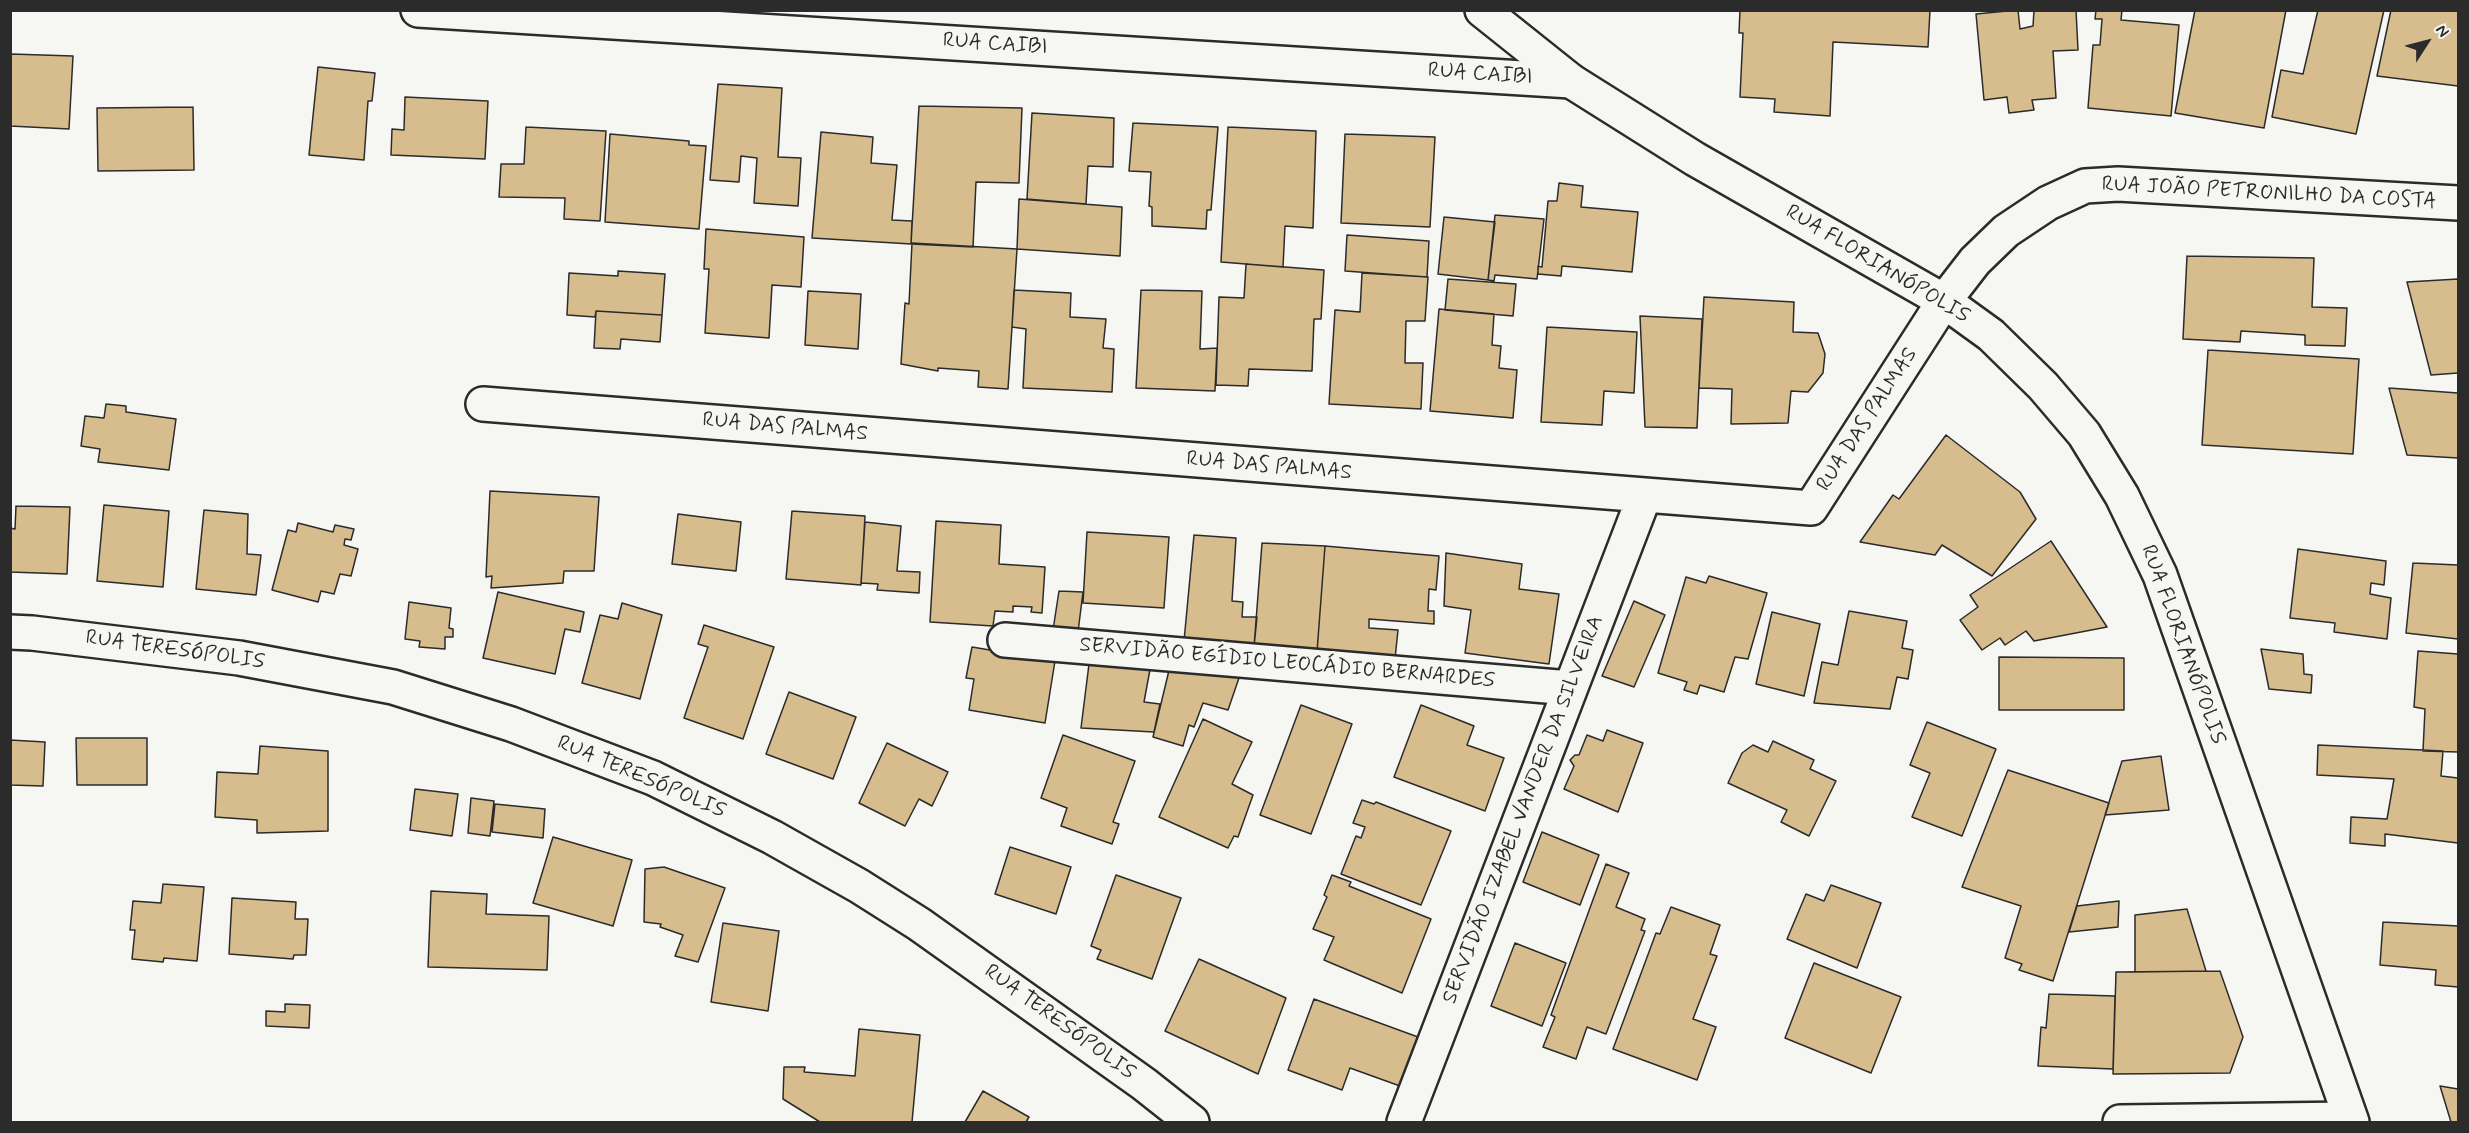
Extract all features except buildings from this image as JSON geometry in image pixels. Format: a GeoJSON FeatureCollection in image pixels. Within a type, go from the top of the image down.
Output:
{"type":"FeatureCollection","features":[{"type":"Feature","properties":{"kind":"street","name":"RUA CAIBI"},"geometry":{"type":"LineString","coordinates":[[418,10],[570,15],[1571,81]]}},
{"type":"Feature","properties":{"kind":"street","name":"RUA FLORIANÓPOLIS"},"geometry":{"type":"LineString","coordinates":[[1482,10],[1571,81],[1695,159],[1944,301],[1991,335],[2043,386],[2084,434],[2127,506],[2160,575],[2351,1121]]}},
{"type":"Feature","properties":{"kind":"street","name":"RUA JOÃO PETRONILHO DA COSTA"},"geometry":{"type":"LineString","coordinates":[[1944,301],[1975,261],[2006,231],[2048,203],[2085,186],[2118,184],[2458,203]]}},
{"type":"Feature","properties":{"kind":"street","name":"RUA DAS PALMAS"},"geometry":{"type":"LineString","coordinates":[[483,404],[1644,497],[1811,508],[1944,301]]}},
{"type":"Feature","properties":{"kind":"street","name":"SERVIDÃO IZABEL VANDER DA SILVEIRA"},"geometry":{"type":"LineString","coordinates":[[1404,1122],[1644,497]]}},
{"type":"Feature","properties":{"kind":"street","name":"RUA TERESÓPOLIS"},"geometry":{"type":"LineString","coordinates":[[10,632],[239,658],[393,687],[511,724],[653,778],[772,837],[859,886],[919,924],[1089,1044],[1192,1122]]}},
{"type":"Feature","properties":{"kind":"street","name":"SERVIDÃO EGÍDIO LEOCÁDIO BERNARDES"},"geometry":{"type":"LineString","coordinates":[[1005,640],[1570,688]]}},
{"type":"Feature","properties":{"kind":"street"},"geometry":{"type":"LineString","coordinates":[[2120,1122],[2351,1121]]}}]}
